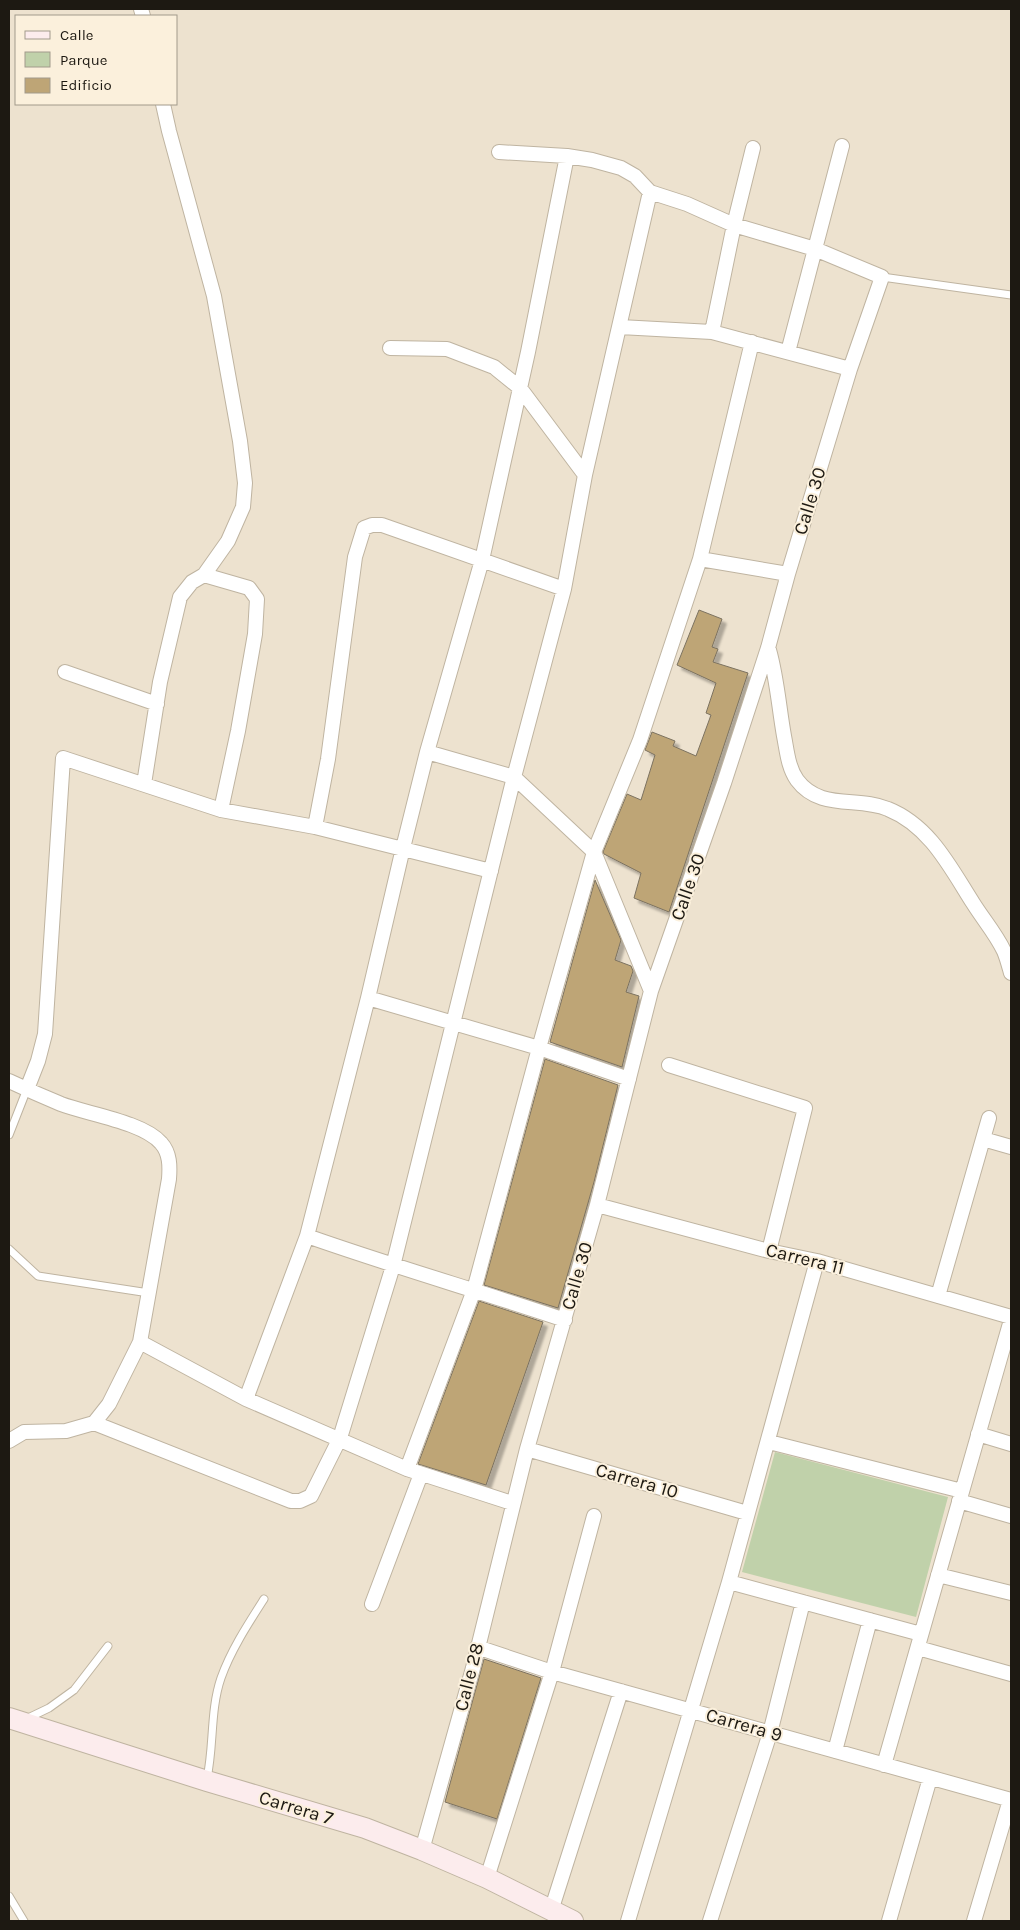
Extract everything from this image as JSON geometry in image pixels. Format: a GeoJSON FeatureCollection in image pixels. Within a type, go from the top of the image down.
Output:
{"type":"FeatureCollection","features":[{"type":"Feature","properties":{"kind":"street"},"geometry":{"type":"LineString","coordinates":[[144,784],[157,704],[180,597],[192,582],[204,575],[228,541],[243,507],[245,483],[240,441],[214,296],[163,105]]}},
{"type":"Feature","properties":{"kind":"street"},"geometry":{"type":"LineString","coordinates":[[788,352],[842,146]]}},
{"type":"Feature","properties":{"kind":"street"},"geometry":{"type":"LineString","coordinates":[[712,332],[734,225],[753,148]]}},
{"type":"Feature","properties":{"kind":"street"},"geometry":{"type":"LineString","coordinates":[[499,152],[567,156],[592,160],[621,168],[639,180],[650,192],[687,204],[734,225],[815,249],[882,276]]}},
{"type":"Feature","properties":{"kind":"street"},"geometry":{"type":"LineString","coordinates":[[246,1399],[307,1236],[368,998],[403,848],[482,560],[520,388],[567,156]]}},
{"type":"Feature","properties":{"kind":"street"},"geometry":{"type":"LineString","coordinates":[[94,1423],[291,1502],[300,1501],[311,1496],[340,1438],[393,1266],[514,778],[564,589],[585,475],[650,192]]}},
{"type":"Feature","properties":{"kind":"street","name":"Calle 30"},"geometry":{"type":"LineString","coordinates":[[512,1503],[597,1205],[651,991],[724,783],[768,648],[788,574],[850,369],[882,276]]}},
{"type":"Feature","properties":{"kind":"street"},"geometry":{"type":"LineString","coordinates":[[620,327],[712,332],[850,369]]}},
{"type":"Feature","properties":{"kind":"street"},"geometry":{"type":"LineString","coordinates":[[407,1469],[474,1290],[594,852],[640,740],[700,560],[752,342]]}},
{"type":"Feature","properties":{"kind":"street"},"geometry":{"type":"LineString","coordinates":[[390,348],[447,349],[494,367],[520,388],[585,475]]}},
{"type":"Feature","properties":{"kind":"street"},"geometry":{"type":"LineString","coordinates":[[315,827],[328,759],[355,557],[364,528],[372,525],[382,525],[564,589]]}},
{"type":"Feature","properties":{"kind":"street"},"geometry":{"type":"LineString","coordinates":[[700,560],[788,574]]}},
{"type":"Feature","properties":{"kind":"street"},"geometry":{"type":"LineString","coordinates":[[204,575],[249,588],[257,600],[255,634],[238,731],[221,810]]}},
{"type":"Feature","properties":{"kind":"street"},"geometry":{"type":"LineString","coordinates":[[768,648],[789,761],[798,780],[804,788],[819,798],[886,808],[917,826],[938,847],[1004,952],[1011,973]]}},
{"type":"Feature","properties":{"kind":"street"},"geometry":{"type":"LineString","coordinates":[[65,672],[157,704]]}},
{"type":"Feature","properties":{"kind":"street"},"geometry":{"type":"LineString","coordinates":[[428,752],[514,778],[594,852],[651,991]]}},
{"type":"Feature","properties":{"kind":"street"},"geometry":{"type":"LineString","coordinates":[[27,1089],[38,1062],[45,1034],[63,758],[221,810],[315,827],[491,870]]}},
{"type":"Feature","properties":{"kind":"street"},"geometry":{"type":"LineString","coordinates":[[368,998],[539,1048],[630,1079]]}},
{"type":"Feature","properties":{"kind":"street"},"geometry":{"type":"LineString","coordinates":[[669,1065],[805,1108],[769,1251]]}},
{"type":"Feature","properties":{"kind":"street"},"geometry":{"type":"LineString","coordinates":[[9,1081],[62,1104],[147,1133],[160,1142],[167,1152],[170,1166],[140,1342],[109,1404],[94,1423],[66,1431],[24,1432],[9,1441]]}},
{"type":"Feature","properties":{"kind":"street"},"geometry":{"type":"LineString","coordinates":[[938,1296],[989,1118]]}},
{"type":"Feature","properties":{"kind":"street"},"geometry":{"type":"LineString","coordinates":[[983,1139],[1011,1147]]}},
{"type":"Feature","properties":{"kind":"street","name":"Carrera 11"},"geometry":{"type":"LineString","coordinates":[[597,1205],[769,1251],[817,1260],[1011,1319]]}},
{"type":"Feature","properties":{"kind":"street"},"geometry":{"type":"LineString","coordinates":[[307,1236],[393,1266],[565,1320]]}},
{"type":"Feature","properties":{"kind":"street"},"geometry":{"type":"LineString","coordinates":[[628,1921],[729,1582],[747,1512],[769,1442],[817,1260]]}},
{"type":"Feature","properties":{"kind":"street"},"geometry":{"type":"LineString","coordinates":[[884,1765],[1011,1319]]}},
{"type":"Feature","properties":{"kind":"street"},"geometry":{"type":"LineString","coordinates":[[140,1342],[246,1399],[340,1438],[407,1469],[512,1503]]}},
{"type":"Feature","properties":{"kind":"street"},"geometry":{"type":"LineString","coordinates":[[997,1368],[1011,1372]]}},
{"type":"Feature","properties":{"kind":"street"},"geometry":{"type":"LineString","coordinates":[[978,1434],[1011,1444]]}},
{"type":"Feature","properties":{"kind":"street"},"geometry":{"type":"LineString","coordinates":[[769,1442],[961,1496],[1011,1516]]}},
{"type":"Feature","properties":{"kind":"street","name":"Carrera 10"},"geometry":{"type":"LineString","coordinates":[[527,1449],[747,1512]]}},
{"type":"Feature","properties":{"kind":"street"},"geometry":{"type":"LineString","coordinates":[[372,1604],[421,1474]]}},
{"type":"Feature","properties":{"kind":"street","name":"Calle 28"},"geometry":{"type":"LineString","coordinates":[[422,1850],[477,1647],[512,1503]]}},
{"type":"Feature","properties":{"kind":"street"},"geometry":{"type":"LineString","coordinates":[[487,1878],[552,1672],[594,1516]]}},
{"type":"Feature","properties":{"kind":"street"},"geometry":{"type":"LineString","coordinates":[[938,1575],[1011,1593]]}},
{"type":"Feature","properties":{"kind":"street"},"geometry":{"type":"LineString","coordinates":[[729,1582],[921,1634]]}},
{"type":"Feature","properties":{"kind":"street"},"geometry":{"type":"LineString","coordinates":[[710,1921],[770,1733],[803,1602]]}},
{"type":"Feature","properties":{"kind":"street"},"geometry":{"type":"LineString","coordinates":[[835,1751],[870,1620]]}},
{"type":"Feature","properties":{"kind":"street","name":"Carrera 9"},"geometry":{"type":"LineString","coordinates":[[477,1647],[552,1672],[1011,1800]]}},
{"type":"Feature","properties":{"kind":"street"},"geometry":{"type":"LineString","coordinates":[[918,1648],[1011,1674]]}},
{"type":"Feature","properties":{"kind":"street"},"geometry":{"type":"LineString","coordinates":[[550,1911],[621,1691]]}},
{"type":"Feature","properties":{"kind":"street","name":"Carrera 7"},"geometry":{"type":"LineString","coordinates":[[14,1720],[207,1781],[365,1828],[487,1878],[573,1921]]}},
{"type":"Feature","properties":{"kind":"street"},"geometry":{"type":"LineString","coordinates":[[889,1921],[930,1778]]}},
{"type":"Feature","properties":{"kind":"street"},"geometry":{"type":"LineString","coordinates":[[974,1921],[1011,1800]]}},
{"type":"Feature","properties":{"kind":"lane"},"geometry":{"type":"LineString","coordinates":[[882,276],[1011,295]]}},
{"type":"Feature","properties":{"kind":"lane"},"geometry":{"type":"LineString","coordinates":[[9,1135],[27,1089]]}},
{"type":"Feature","properties":{"kind":"lane"},"geometry":{"type":"LineString","coordinates":[[9,1249],[38,1276],[149,1293]]}},
{"type":"Feature","properties":{"kind":"lane"},"geometry":{"type":"LineString","coordinates":[[207,1781],[213,1738],[214,1713],[221,1679],[240,1637],[264,1599]]}},
{"type":"Feature","properties":{"kind":"lane"},"geometry":{"type":"LineString","coordinates":[[14,1720],[49,1708],[74,1690],[108,1646]]}},
{"type":"Feature","properties":{"kind":"lane"},"geometry":{"type":"LineString","coordinates":[[9,1896],[24,1921]]}},
{"type":"Feature","properties":{"kind":"green space"},"geometry":{"type":"Polygon","coordinates":[[[775,1452],[948,1497],[916,1617],[742,1572],[775,1452]]]}},
{"type":"Feature","properties":{"kind":"building"},"geometry":{"type":"Polygon","coordinates":[[[699,610],[722,619],[712,647],[718,649],[713,662],[748,673],[669,912],[634,898],[641,873],[603,852],[627,794],[641,800],[655,755],[645,750],[652,732],[675,741],[673,746],[696,756],[711,715],[706,713],[716,683],[677,665],[699,610]]]}},
{"type":"Feature","properties":{"kind":"building"},"geometry":{"type":"Polygon","coordinates":[[[595,880],[621,940],[615,960],[631,966],[633,971],[626,992],[639,996],[622,1067],[550,1042],[595,880]]]}},
{"type":"Feature","properties":{"kind":"building"},"geometry":{"type":"Polygon","coordinates":[[[545,1059],[618,1085],[594,1182],[558,1308],[484,1285],[545,1059]]]}},
{"type":"Feature","properties":{"kind":"building"},"geometry":{"type":"Polygon","coordinates":[[[479,1301],[543,1322],[486,1485],[418,1464],[479,1301]]]}},
{"type":"Feature","properties":{"kind":"building"},"geometry":{"type":"Polygon","coordinates":[[[484,1659],[541,1678],[497,1819],[445,1802],[484,1659]]]}}]}
